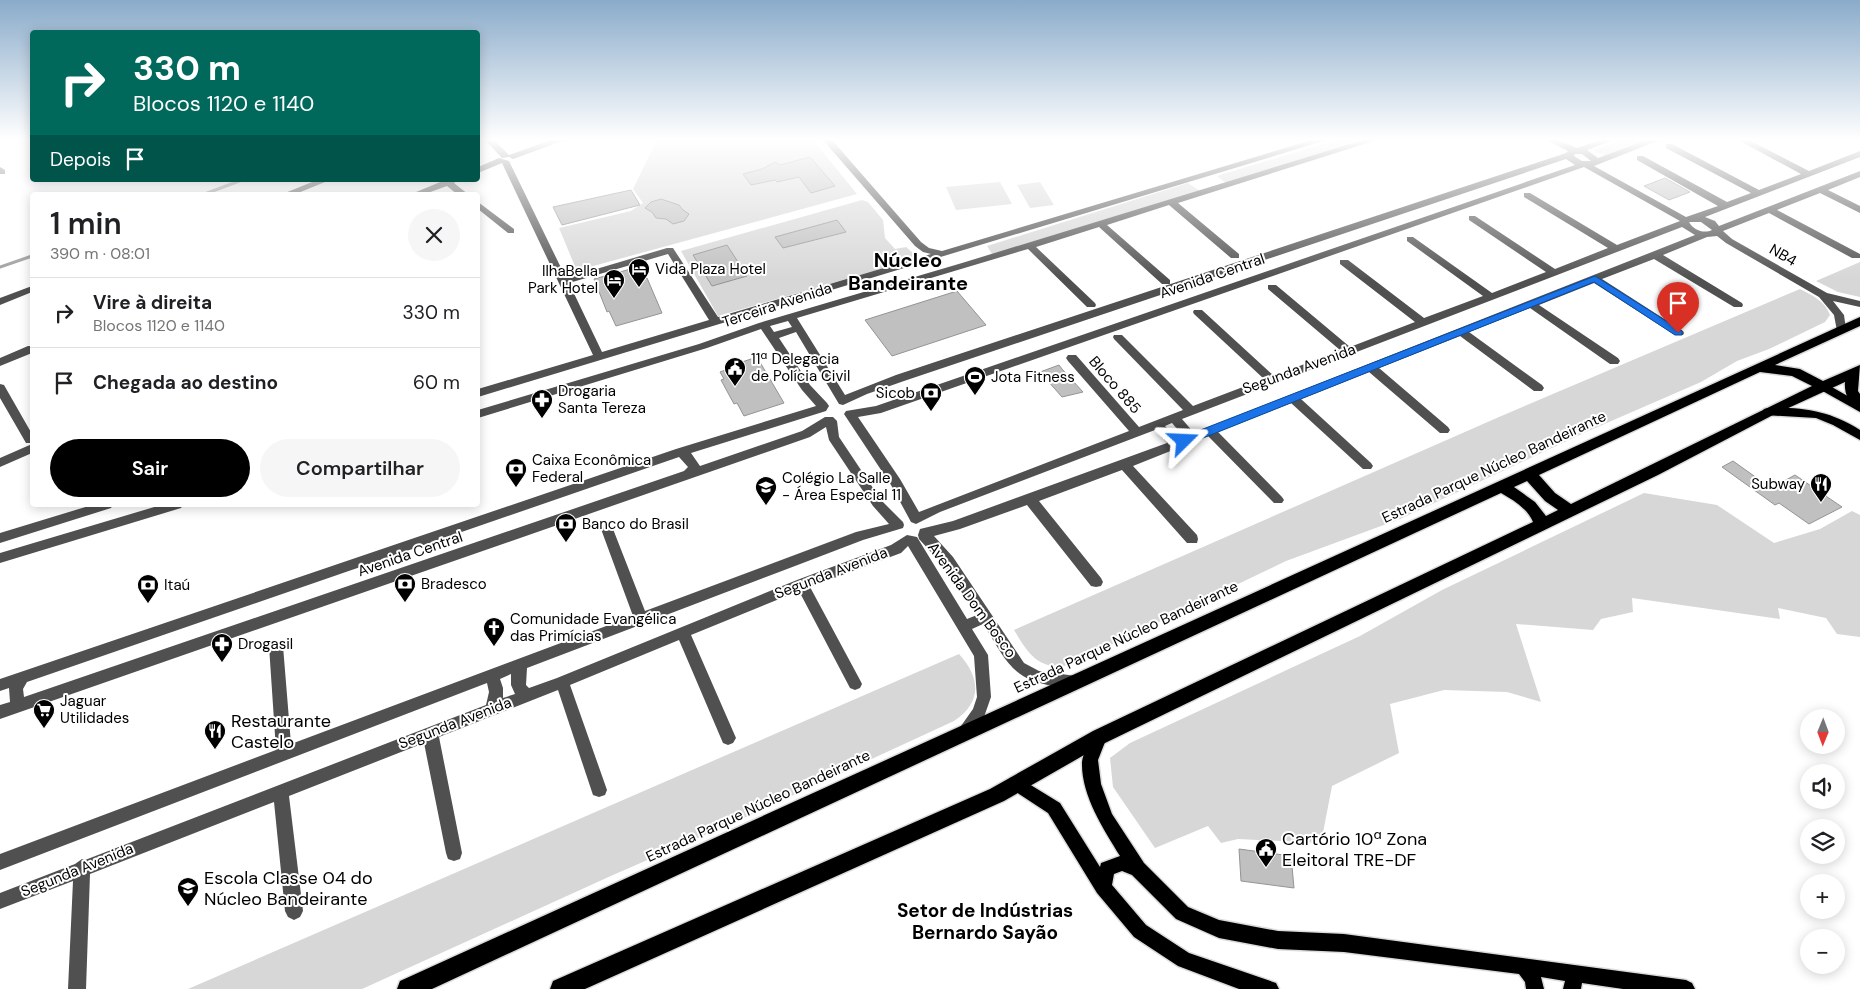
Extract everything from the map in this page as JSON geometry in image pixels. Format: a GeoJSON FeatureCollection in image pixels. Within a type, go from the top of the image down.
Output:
{"type":"FeatureCollection","features":[{"type":"Feature","properties":{"kind":"highway","name":"Estrada Parque Núcleo Bandeirante"},"geometry":{"type":"LineString","coordinates":[[408,989],[1860,321]]}},
{"type":"Feature","properties":{"kind":"highway"},"geometry":{"type":"LineString","coordinates":[[1757,368],[1795,372],[1824,386]]}},
{"type":"Feature","properties":{"kind":"highway"},"geometry":{"type":"LineString","coordinates":[[561,989],[988,799],[1099,737],[1856,371]]}},
{"type":"Feature","properties":{"kind":"highway"},"geometry":{"type":"LineString","coordinates":[[1856,371],[1851,392],[1860,406]]}},
{"type":"Feature","properties":{"kind":"highway"},"geometry":{"type":"LineString","coordinates":[[1529,473],[1550,497],[1569,510]]}},
{"type":"Feature","properties":{"kind":"highway"},"geometry":{"type":"LineString","coordinates":[[1501,486],[1526,501],[1533,508],[1541,523]]}},
{"type":"Feature","properties":{"kind":"main road"},"geometry":{"type":"LineString","coordinates":[[1824,386],[1860,406]]}},
{"type":"Feature","properties":{"kind":"main road"},"geometry":{"type":"LineString","coordinates":[[1768,412],[1800,410],[1812,412],[1829,418],[1860,436]]}},
{"type":"Feature","properties":{"kind":"main road"},"geometry":{"type":"LineString","coordinates":[[1099,737],[1090,760],[1093,784],[1106,818],[1138,869],[1182,913],[1219,929],[1278,940],[1344,943],[1524,966],[1573,981],[1686,989]]}},
{"type":"Feature","properties":{"kind":"main road"},"geometry":{"type":"LineString","coordinates":[[1016,783],[1054,808],[1103,887],[1140,931],[1184,960],[1241,981],[1270,989]]}},
{"type":"Feature","properties":{"kind":"main road"},"geometry":{"type":"LineString","coordinates":[[1103,887],[1107,869],[1122,862],[1138,869]]}},
{"type":"Feature","properties":{"kind":"main road"},"geometry":{"type":"LineString","coordinates":[[1524,966],[1533,979],[1535,989]]}},
{"type":"Feature","properties":{"kind":"street"},"geometry":{"type":"LineString","coordinates":[[293,192],[309,186]]}},
{"type":"Feature","properties":{"kind":"street"},"geometry":{"type":"LineString","coordinates":[[422,192],[437,186]]}},
{"type":"Feature","properties":{"kind":"street"},"geometry":{"type":"LineString","coordinates":[[518,186],[562,282],[599,356]]}},
{"type":"Feature","properties":{"kind":"street"},"geometry":{"type":"LineString","coordinates":[[867,186],[918,244],[926,250],[944,253]]}},
{"type":"Feature","properties":{"kind":"street","name":"Terceira Avenida"},"geometry":{"type":"LineString","coordinates":[[480,392],[1172,186]]}},
{"type":"Feature","properties":{"kind":"street"},"geometry":{"type":"LineString","coordinates":[[1202,186],[1207,191]]}},
{"type":"Feature","properties":{"kind":"street","name":"Terceira Avenida"},"geometry":{"type":"LineString","coordinates":[[480,413],[679,354],[790,317],[1223,186]]}},
{"type":"Feature","properties":{"kind":"street","name":"Avenida Central"},"geometry":{"type":"LineString","coordinates":[[843,401],[864,391],[1093,309],[1108,309],[1473,186]]}},
{"type":"Feature","properties":{"kind":"street","name":"Avenida Central"},"geometry":{"type":"LineString","coordinates":[[850,414],[877,410],[1114,332],[1124,323],[1524,186]]}},
{"type":"Feature","properties":{"kind":"street"},"geometry":{"type":"LineString","coordinates":[[1630,186],[1689,220],[1710,222],[1712,233],[1694,232],[1689,220]]}},
{"type":"Feature","properties":{"kind":"street"},"geometry":{"type":"LineString","coordinates":[[1690,186],[1726,206]]}},
{"type":"Feature","properties":{"kind":"street"},"geometry":{"type":"LineString","coordinates":[[1744,186],[1757,193]]}},
{"type":"Feature","properties":{"kind":"street","name":"Segunda Avenida"},"geometry":{"type":"LineString","coordinates":[[0,862],[641,618],[861,536],[897,526],[906,519],[916,519],[936,509],[1190,410],[1473,304],[1775,186]]}},
{"type":"Feature","properties":{"kind":"street","name":"Segunda Avenida"},"geometry":{"type":"LineString","coordinates":[[0,901],[82,867],[562,682],[802,584],[896,549],[917,537],[955,526],[1124,465],[1828,186]]}},
{"type":"Feature","properties":{"kind":"street"},"geometry":{"type":"LineString","coordinates":[[1820,189],[1860,210]]}},
{"type":"Feature","properties":{"kind":"street"},"geometry":{"type":"LineString","coordinates":[[1527,195],[1616,249]]}},
{"type":"Feature","properties":{"kind":"street"},"geometry":{"type":"LineString","coordinates":[[1171,202],[1236,256]]}},
{"type":"Feature","properties":{"kind":"street"},"geometry":{"type":"LineString","coordinates":[[480,208],[510,231]]}},
{"type":"Feature","properties":{"kind":"street"},"geometry":{"type":"LineString","coordinates":[[1768,209],[1856,256]]}},
{"type":"Feature","properties":{"kind":"street"},"geometry":{"type":"LineString","coordinates":[[1472,218],[1553,272]]}},
{"type":"Feature","properties":{"kind":"street"},"geometry":{"type":"LineString","coordinates":[[1100,223],[1166,282]]}},
{"type":"Feature","properties":{"kind":"street"},"geometry":{"type":"LineString","coordinates":[[1360,224],[1370,233],[1383,235]]}},
{"type":"Feature","properties":{"kind":"street"},"geometry":{"type":"LineString","coordinates":[[1345,229],[1357,234],[1362,240],[1361,242]]}},
{"type":"Feature","properties":{"kind":"street","name":"NB4"},"geometry":{"type":"LineString","coordinates":[[1712,233],[1729,240],[1823,295],[1860,304]]}},
{"type":"Feature","properties":{"kind":"street"},"geometry":{"type":"LineString","coordinates":[[1410,239],[1491,297],[1492,303],[1496,306],[1511,312]]}},
{"type":"Feature","properties":{"kind":"street"},"geometry":{"type":"LineString","coordinates":[[918,244],[921,251],[919,260]]}},
{"type":"Feature","properties":{"kind":"street"},"geometry":{"type":"LineString","coordinates":[[976,245],[982,254],[993,256]]}},
{"type":"Feature","properties":{"kind":"street"},"geometry":{"type":"LineString","coordinates":[[1029,245],[1190,410]]}},
{"type":"Feature","properties":{"kind":"street"},"geometry":{"type":"LineString","coordinates":[[562,282],[670,250],[716,322]]}},
{"type":"Feature","properties":{"kind":"street"},"geometry":{"type":"LineString","coordinates":[[956,250],[968,258],[966,265]]}},
{"type":"Feature","properties":{"kind":"street"},"geometry":{"type":"LineString","coordinates":[[1655,255],[1738,305]]}},
{"type":"Feature","properties":{"kind":"street"},"geometry":{"type":"LineString","coordinates":[[1344,262],[1423,323]]}},
{"type":"Feature","properties":{"kind":"street"},"geometry":{"type":"LineString","coordinates":[[1595,279],[1678,333]]}},
{"type":"Feature","properties":{"kind":"street"},"geometry":{"type":"LineString","coordinates":[[1272,287],[1348,351]]}},
{"type":"Feature","properties":{"kind":"street"},"geometry":{"type":"LineString","coordinates":[[0,302],[30,291]]}},
{"type":"Feature","properties":{"kind":"street","name":"NB4"},"geometry":{"type":"LineString","coordinates":[[1823,295],[1839,315],[1841,329]]}},
{"type":"Feature","properties":{"kind":"street"},"geometry":{"type":"LineString","coordinates":[[1473,304],[1488,311],[1494,319]]}},
{"type":"Feature","properties":{"kind":"street"},"geometry":{"type":"LineString","coordinates":[[1531,304],[1614,360]]}},
{"type":"Feature","properties":{"kind":"street"},"geometry":{"type":"LineString","coordinates":[[1108,309],[1113,316],[1124,323]]}},
{"type":"Feature","properties":{"kind":"street"},"geometry":{"type":"LineString","coordinates":[[1198,312],[1272,380]]}},
{"type":"Feature","properties":{"kind":"street"},"geometry":{"type":"LineString","coordinates":[[764,325],[809,393],[826,414],[833,437],[877,503],[897,526],[898,536],[917,537],[925,527],[922,522],[916,519],[896,482],[850,414],[851,409],[848,404],[843,401],[800,328],[790,317]]}},
{"type":"Feature","properties":{"kind":"street"},"geometry":{"type":"LineString","coordinates":[[692,328],[698,342],[703,346]]}},
{"type":"Feature","properties":{"kind":"street"},"geometry":{"type":"LineString","coordinates":[[773,336],[800,328]]}},
{"type":"Feature","properties":{"kind":"street"},"geometry":{"type":"LineString","coordinates":[[1461,332],[1538,388]]}},
{"type":"Feature","properties":{"kind":"street"},"geometry":{"type":"LineString","coordinates":[[670,335],[676,340],[679,354]]}},
{"type":"Feature","properties":{"kind":"street"},"geometry":{"type":"LineString","coordinates":[[0,362],[30,350]]}},
{"type":"Feature","properties":{"kind":"street","name":"Bloco 885"},"geometry":{"type":"LineString","coordinates":[[1072,358],[1136,431]]}},
{"type":"Feature","properties":{"kind":"street"},"geometry":{"type":"LineString","coordinates":[[1370,368],[1444,430]]}},
{"type":"Feature","properties":{"kind":"street"},"geometry":{"type":"LineString","coordinates":[[0,388],[30,442]]}},
{"type":"Feature","properties":{"kind":"street"},"geometry":{"type":"LineString","coordinates":[[1294,399],[1367,466]]}},
{"type":"Feature","properties":{"kind":"street"},"geometry":{"type":"LineString","coordinates":[[826,414],[832,401],[843,401]]}},
{"type":"Feature","properties":{"kind":"street"},"geometry":{"type":"LineString","coordinates":[[826,414],[841,420],[850,414]]}},
{"type":"Feature","properties":{"kind":"street","name":"Avenida Central"},"geometry":{"type":"LineString","coordinates":[[0,685],[680,452],[826,414]]}},
{"type":"Feature","properties":{"kind":"street","name":"Avenida Central"},"geometry":{"type":"LineString","coordinates":[[0,712],[806,434],[826,414]]}},
{"type":"Feature","properties":{"kind":"street"},"geometry":{"type":"LineString","coordinates":[[1173,417],[1192,438]]}},
{"type":"Feature","properties":{"kind":"street"},"geometry":{"type":"LineString","coordinates":[[1156,424],[1175,445]]}},
{"type":"Feature","properties":{"kind":"street"},"geometry":{"type":"LineString","coordinates":[[1210,431],[1278,500]]}},
{"type":"Feature","properties":{"kind":"street"},"geometry":{"type":"LineString","coordinates":[[0,462],[30,445]]}},
{"type":"Feature","properties":{"kind":"street"},"geometry":{"type":"LineString","coordinates":[[680,452],[687,456],[694,467],[689,474]]}},
{"type":"Feature","properties":{"kind":"street"},"geometry":{"type":"LineString","coordinates":[[1124,465],[1192,539]]}},
{"type":"Feature","properties":{"kind":"street"},"geometry":{"type":"LineString","coordinates":[[1030,499],[1096,582]]}},
{"type":"Feature","properties":{"kind":"street"},"geometry":{"type":"LineString","coordinates":[[0,538],[101,507]]}},
{"type":"Feature","properties":{"kind":"street"},"geometry":{"type":"LineString","coordinates":[[0,558],[170,507]]}},
{"type":"Feature","properties":{"kind":"street"},"geometry":{"type":"LineString","coordinates":[[607,529],[641,618]]}},
{"type":"Feature","properties":{"kind":"street","name":"Avenida Dom Bosco"},"geometry":{"type":"LineString","coordinates":[[917,537],[940,550],[1019,667],[1028,673],[1045,679],[1076,682]]}},
{"type":"Feature","properties":{"kind":"street","name":"Avenida Dom Bosco"},"geometry":{"type":"LineString","coordinates":[[917,537],[982,656],[984,697],[978,712],[964,734]]}},
{"type":"Feature","properties":{"kind":"street"},"geometry":{"type":"LineString","coordinates":[[802,584],[855,684]]}},
{"type":"Feature","properties":{"kind":"street"},"geometry":{"type":"LineString","coordinates":[[964,626],[986,617]]}},
{"type":"Feature","properties":{"kind":"street"},"geometry":{"type":"LineString","coordinates":[[683,632],[728,738]]}},
{"type":"Feature","properties":{"kind":"street"},"geometry":{"type":"LineString","coordinates":[[276,646],[284,755]]}},
{"type":"Feature","properties":{"kind":"street"},"geometry":{"type":"LineString","coordinates":[[521,664],[517,677],[518,684],[522,693],[527,695]]}},
{"type":"Feature","properties":{"kind":"street"},"geometry":{"type":"LineString","coordinates":[[491,676],[497,693],[492,709]]}},
{"type":"Feature","properties":{"kind":"street"},"geometry":{"type":"LineString","coordinates":[[21,704],[17,702],[16,689],[22,678]]}},
{"type":"Feature","properties":{"kind":"street"},"geometry":{"type":"LineString","coordinates":[[562,682],[599,790]]}},
{"type":"Feature","properties":{"kind":"street"},"geometry":{"type":"LineString","coordinates":[[430,732],[454,853]]}},
{"type":"Feature","properties":{"kind":"street"},"geometry":{"type":"LineString","coordinates":[[281,790],[294,911]]}},
{"type":"Feature","properties":{"kind":"street"},"geometry":{"type":"LineString","coordinates":[[77,989],[82,867]]}},
{"type":"Feature","properties":{"kind":"shaded area"},"geometry":{"type":"Polygon","coordinates":[[[634,186],[851,186],[857,194],[564,274],[574,264],[559,228],[631,211],[643,203],[633,189],[634,186]]]}},
{"type":"Feature","properties":{"kind":"shaded area"},"geometry":{"type":"Polygon","coordinates":[[[1002,186],[1012,204],[956,210],[946,187],[1002,186]]]}},
{"type":"Feature","properties":{"kind":"shaded area"},"geometry":{"type":"Polygon","coordinates":[[[1018,186],[1043,186],[1054,205],[1030,208],[1018,186]]]}},
{"type":"Feature","properties":{"kind":"shaded area"},"geometry":{"type":"Polygon","coordinates":[[[1178,186],[1193,186],[1200,191],[992,254],[987,246],[1178,186]]]}},
{"type":"Feature","properties":{"kind":"shaded area"},"geometry":{"type":"Polygon","coordinates":[[[862,200],[868,202],[883,220],[885,238],[895,249],[906,247],[913,253],[912,260],[718,316],[681,251],[862,200]]]}},
{"type":"Feature","properties":{"kind":"shaded area"},"geometry":{"type":"Polygon","coordinates":[[[1860,262],[1860,297],[1838,292],[1816,281],[1860,262]]]}},
{"type":"Feature","properties":{"kind":"shaded area"},"geometry":{"type":"Polygon","coordinates":[[[1800,289],[1818,299],[1825,306],[1830,315],[1825,322],[1769,349],[1737,361],[1701,382],[1586,432],[1400,519],[1286,561],[1069,665],[1058,666],[1042,663],[1029,653],[1014,630],[1499,417],[1800,289]]]}},
{"type":"Feature","properties":{"kind":"shaded area"},"geometry":{"type":"Polygon","coordinates":[[[1644,493],[1717,505],[1774,543],[1820,529],[1852,511],[1860,515],[1860,637],[1837,634],[1826,618],[1778,608],[1780,619],[1632,598],[1633,612],[1601,619],[1593,630],[1516,624],[1541,702],[1507,692],[1444,690],[1390,704],[1399,753],[1332,786],[1321,843],[1238,839],[1221,843],[1208,826],[1155,848],[1113,787],[1110,758],[1130,743],[1360,636],[1442,590],[1644,493]]]}},
{"type":"Feature","properties":{"kind":"shaded area"},"geometry":{"type":"Polygon","coordinates":[[[959,654],[971,672],[975,689],[974,698],[970,706],[954,721],[746,817],[362,989],[188,989],[959,654]]]}},
{"type":"Feature","properties":{"kind":"building"},"geometry":{"type":"Polygon","coordinates":[[[806,186],[834,186],[811,193],[806,186]]]}},
{"type":"Feature","properties":{"kind":"building"},"geometry":{"type":"Polygon","coordinates":[[[1644,186],[1680,186],[1690,192],[1669,200],[1644,186]]]}},
{"type":"Feature","properties":{"kind":"building"},"geometry":{"type":"Polygon","coordinates":[[[631,190],[640,205],[562,225],[553,207],[631,190]]]}},
{"type":"Feature","properties":{"kind":"building"},"geometry":{"type":"Polygon","coordinates":[[[661,199],[679,205],[689,214],[684,221],[673,224],[666,219],[656,218],[652,212],[645,208],[651,202],[661,199]]]}},
{"type":"Feature","properties":{"kind":"building"},"geometry":{"type":"Polygon","coordinates":[[[837,220],[846,232],[783,248],[775,237],[837,220]]]}},
{"type":"Feature","properties":{"kind":"building"},"geometry":{"type":"Polygon","coordinates":[[[727,245],[747,276],[712,286],[693,255],[727,245]]]}},
{"type":"Feature","properties":{"kind":"building"},"geometry":{"type":"Polygon","coordinates":[[[638,267],[644,279],[647,278],[662,313],[616,326],[609,311],[607,312],[594,279],[638,267]]]}},
{"type":"Feature","properties":{"kind":"building"},"geometry":{"type":"Polygon","coordinates":[[[957,291],[986,325],[892,356],[865,320],[957,291]]]}},
{"type":"Feature","properties":{"kind":"building","name":"11ª Delegacia de Polícia Civil"},"geometry":{"type":"Polygon","coordinates":[[[757,357],[784,403],[744,416],[737,403],[734,404],[721,380],[724,379],[720,372],[731,368],[730,366],[757,357]]]}},
{"type":"Feature","properties":{"kind":"building"},"geometry":{"type":"Polygon","coordinates":[[[1059,365],[1083,392],[1062,397],[1040,372],[1059,365]]]}},
{"type":"Feature","properties":{"kind":"building"},"geometry":{"type":"Polygon","coordinates":[[[1733,461],[1771,488],[1795,475],[1842,507],[1809,524],[1779,503],[1775,505],[1722,467],[1733,461]]]}},
{"type":"Feature","properties":{"kind":"building","name":"Cartório 10ª Zona Eleitoral TRE-DF"},"geometry":{"type":"Polygon","coordinates":[[[1239,849],[1291,856],[1294,888],[1241,881],[1239,849]]]}},
{"type":"Feature","properties":{"kind":"waterway"},"geometry":{"type":"LineString","coordinates":[[210,192],[226,186]]}},
{"type":"Feature","properties":{"kind":"waterway"},"geometry":{"type":"LineString","coordinates":[[0,267],[30,257]]}},
{"type":"Feature","properties":{"kind":"place","name":"Vida Plaza Hotel"},"geometry":{"type":"Point","coordinates":[639,288]}},
{"type":"Feature","properties":{"kind":"place","name":"IlhaBella Park Hotel"},"geometry":{"type":"Point","coordinates":[614,299]}},
{"type":"Feature","properties":{"kind":"place","name":"11ª Delegacia de Polícia Civil"},"geometry":{"type":"Point","coordinates":[735,387]}},
{"type":"Feature","properties":{"kind":"place","name":"Jota Fitness"},"geometry":{"type":"Point","coordinates":[975,396]}},
{"type":"Feature","properties":{"kind":"place","name":"Sicob"},"geometry":{"type":"Point","coordinates":[931,412]}},
{"type":"Feature","properties":{"kind":"place","name":"Drogaria Santa Tereza"},"geometry":{"type":"Point","coordinates":[542,419]}},
{"type":"Feature","properties":{"kind":"place","name":"Caixa Econômica Federal"},"geometry":{"type":"Point","coordinates":[516,488]}},
{"type":"Feature","properties":{"kind":"place","name":"Subway"},"geometry":{"type":"Point","coordinates":[1821,503]}},
{"type":"Feature","properties":{"kind":"place","name":"Colégio La Salle - Área Especial 11"},"geometry":{"type":"Point","coordinates":[766,506]}},
{"type":"Feature","properties":{"kind":"place","name":"Banco do Brasil"},"geometry":{"type":"Point","coordinates":[566,543]}},
{"type":"Feature","properties":{"kind":"place","name":"Bradesco"},"geometry":{"type":"Point","coordinates":[405,603]}},
{"type":"Feature","properties":{"kind":"place","name":"Itaú"},"geometry":{"type":"Point","coordinates":[148,604]}},
{"type":"Feature","properties":{"kind":"place","name":"Comunidade Evangélica das Primícias"},"geometry":{"type":"Point","coordinates":[494,647]}},
{"type":"Feature","properties":{"kind":"place","name":"Drogasil"},"geometry":{"type":"Point","coordinates":[222,663]}},
{"type":"Feature","properties":{"kind":"place","name":"Jaguar Utilidades"},"geometry":{"type":"Point","coordinates":[44,729]}},
{"type":"Feature","properties":{"kind":"place","name":"Restaurante Castelo"},"geometry":{"type":"Point","coordinates":[215,750]}},
{"type":"Feature","properties":{"kind":"place","name":"Cartório 10ª Zona Eleitoral TRE-DF"},"geometry":{"type":"Point","coordinates":[1266,868]}},
{"type":"Feature","properties":{"kind":"place","name":"Escola Classe 04 do Núcleo Bandeirante"},"geometry":{"type":"Point","coordinates":[188,907]}},
{"type":"Feature","properties":{"kind":"district","name":"Núcleo Bandeirante"},"geometry":{"type":"Point","coordinates":[908,272]}},
{"type":"Feature","properties":{"kind":"district","name":"Setor de Indústrias Bernardo Sayão"},"geometry":{"type":"Point","coordinates":[985,921]}},
{"type":"Feature","properties":{"kind":"route"},"geometry":{"type":"LineString","coordinates":[[1184,441],[1595,279],[1678,333]]}}]}
